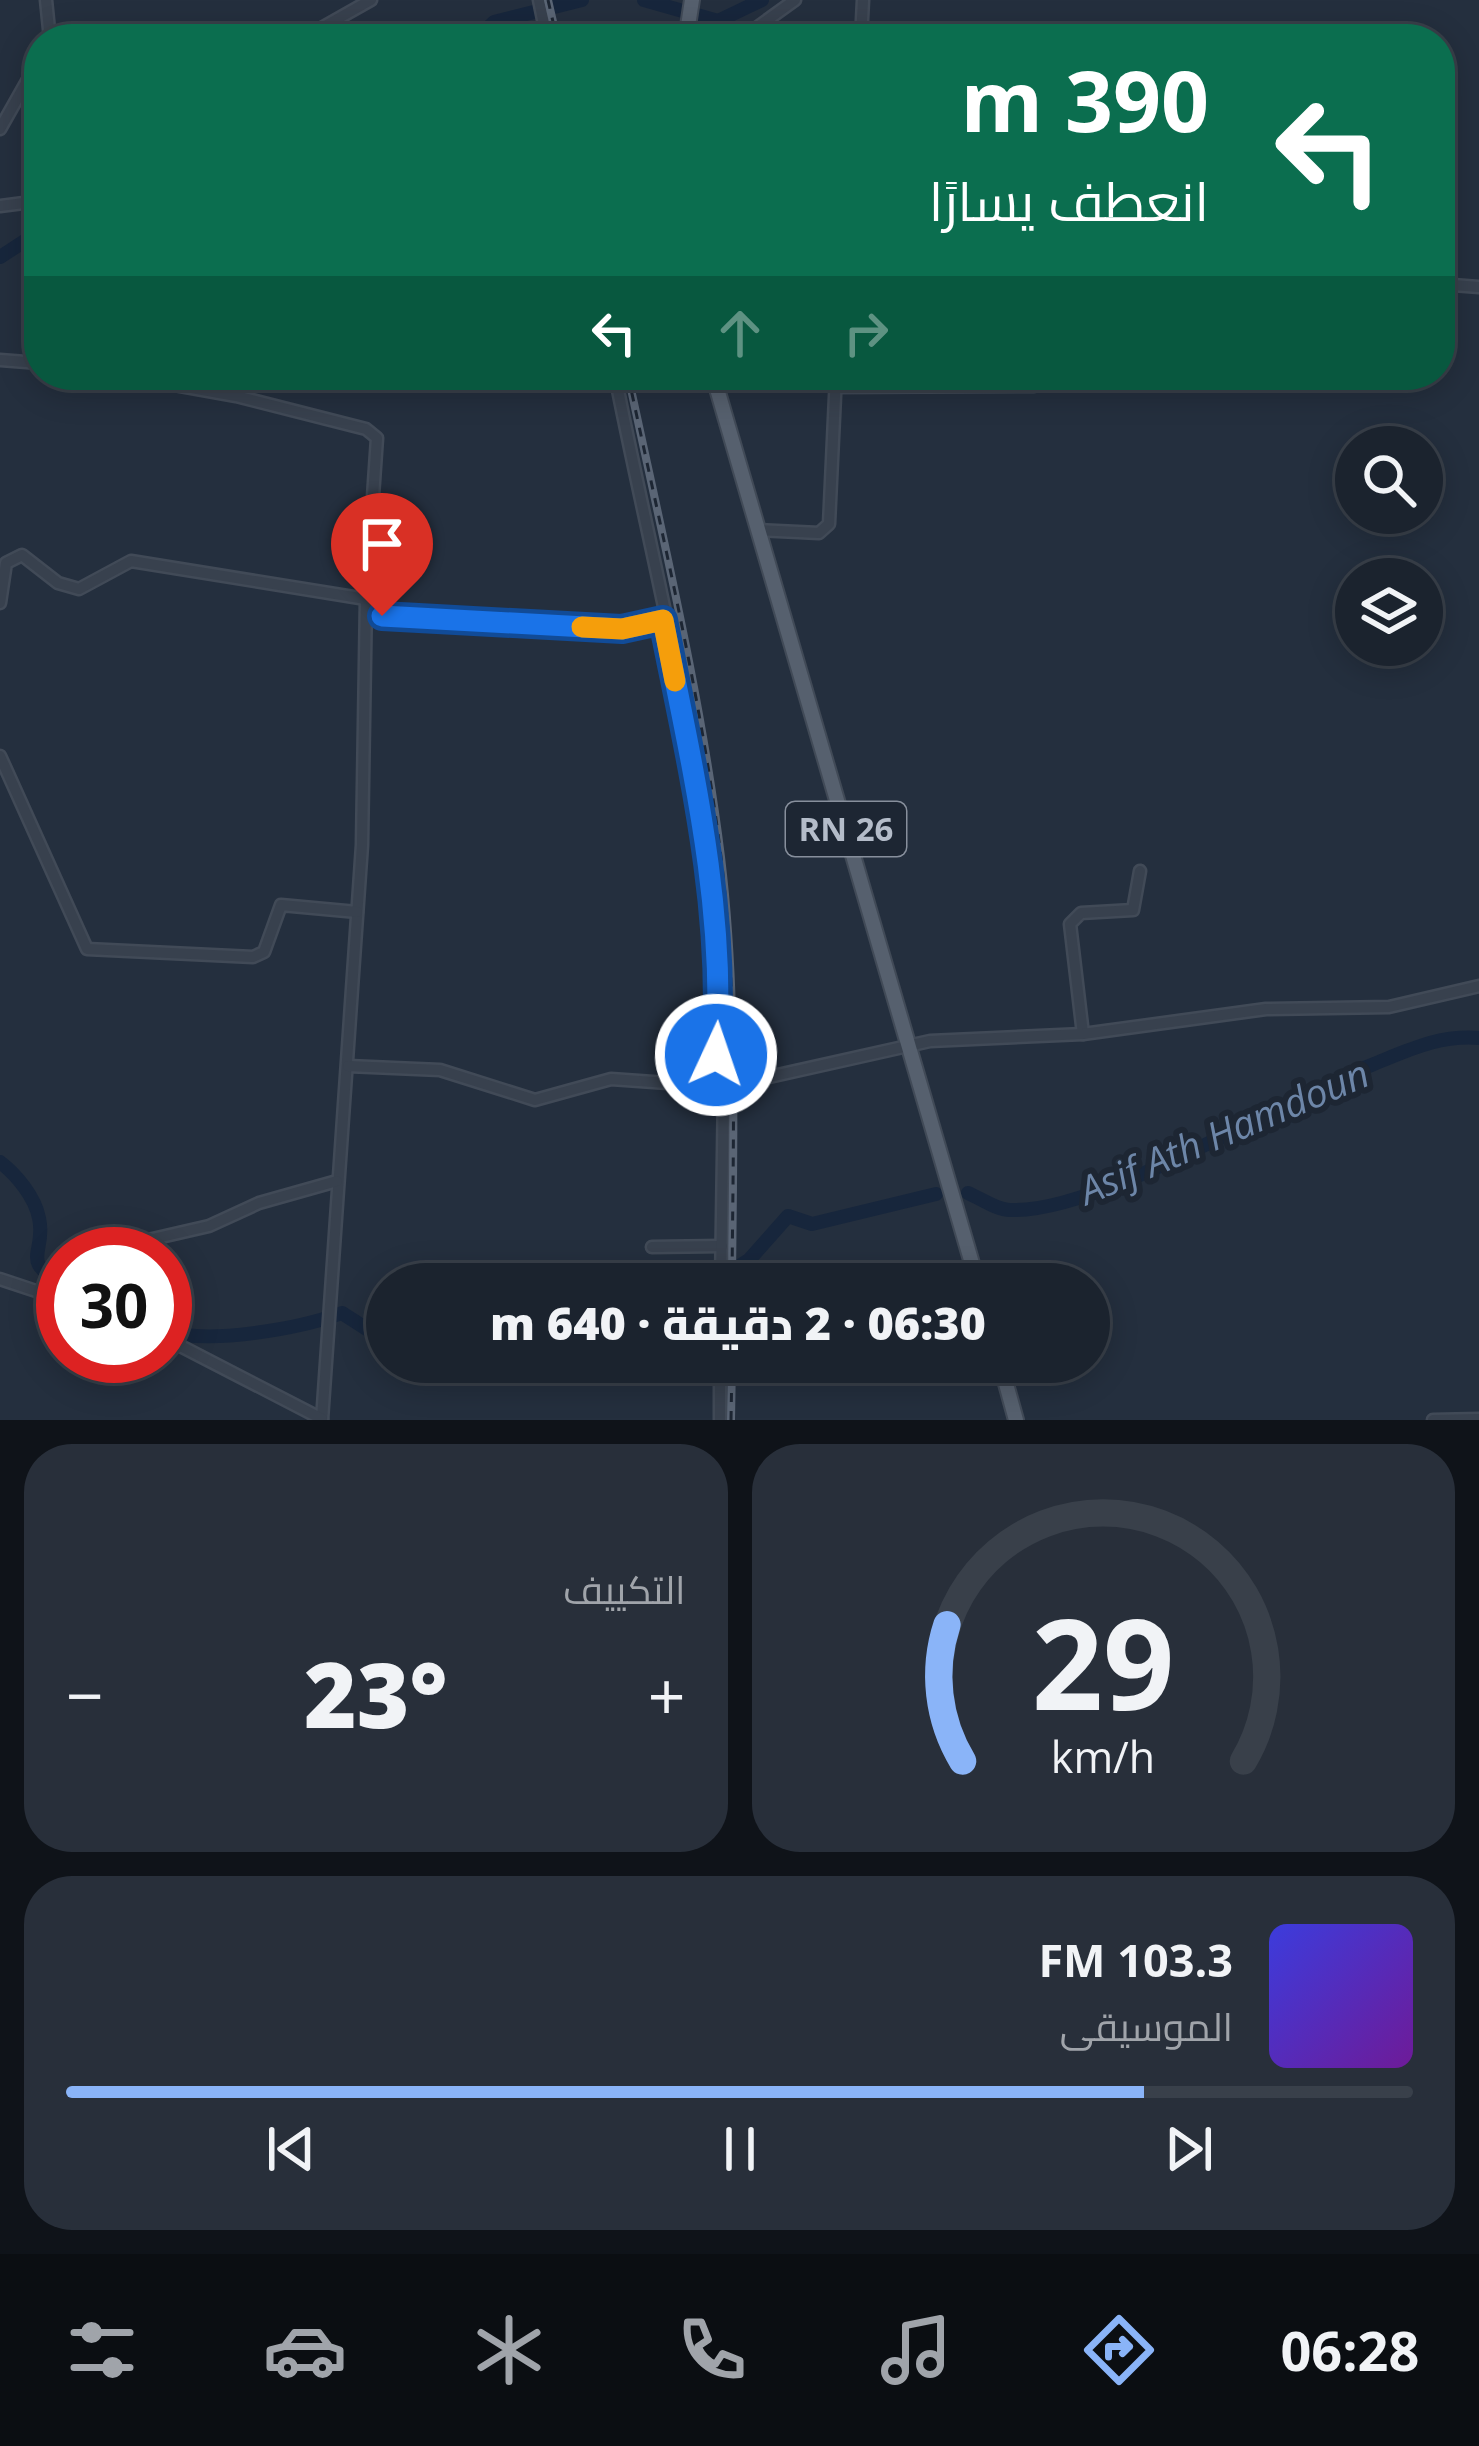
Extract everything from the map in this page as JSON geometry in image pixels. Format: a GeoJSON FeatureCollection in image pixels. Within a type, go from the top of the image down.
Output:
{"type":"FeatureCollection","features":[{"type":"Feature","properties":{"kind":"main road","name":"RN 26"},"geometry":{"type":"LineString","coordinates":[[716,390],[972,1263]]}},
{"type":"Feature","properties":{"kind":"main road"},"geometry":{"type":"LineString","coordinates":[[1006,1383],[1016,1420]]}},
{"type":"Feature","properties":{"kind":"street"},"geometry":{"type":"LineString","coordinates":[[329,24],[371,0]]}},
{"type":"Feature","properties":{"kind":"street"},"geometry":{"type":"LineString","coordinates":[[762,24],[795,0]]}},
{"type":"Feature","properties":{"kind":"street"},"geometry":{"type":"LineString","coordinates":[[0,129],[24,87]]}},
{"type":"Feature","properties":{"kind":"street"},"geometry":{"type":"LineString","coordinates":[[192,1352],[322,1419],[365,776],[366,599],[378,451],[373,432],[203,390]]}},
{"type":"Feature","properties":{"kind":"street"},"geometry":{"type":"LineString","coordinates":[[618,390],[704,839],[719,996],[722,1263]]}},
{"type":"Feature","properties":{"kind":"street"},"geometry":{"type":"LineString","coordinates":[[758,530],[819,532],[829,524],[836,390]]}},
{"type":"Feature","properties":{"kind":"street"},"geometry":{"type":"LineString","coordinates":[[0,603],[6,562],[22,555],[68,588],[88,587],[131,561],[366,599]]}},
{"type":"Feature","properties":{"kind":"street"},"geometry":{"type":"LineString","coordinates":[[382,616],[622,629],[663,620]]}},
{"type":"Feature","properties":{"kind":"street"},"geometry":{"type":"LineString","coordinates":[[0,755],[87,949],[253,957],[264,952],[280,905],[357,912]]}},
{"type":"Feature","properties":{"kind":"street"},"geometry":{"type":"LineString","coordinates":[[1083,1034],[1070,924],[1081,913],[1133,910],[1140,871]]}},
{"type":"Feature","properties":{"kind":"street"},"geometry":{"type":"LineString","coordinates":[[348,1066],[440,1070],[535,1100],[611,1079],[718,1087],[974,1037],[1083,1034],[1266,1009],[1420,1003],[1479,986]]}},
{"type":"Feature","properties":{"kind":"street"},"geometry":{"type":"LineString","coordinates":[[192,1230],[260,1203],[337,1181]]}},
{"type":"Feature","properties":{"kind":"street"},"geometry":{"type":"LineString","coordinates":[[652,1247],[722,1246]]}},
{"type":"Feature","properties":{"kind":"street"},"geometry":{"type":"LineString","coordinates":[[0,1279],[36,1291]]}},
{"type":"Feature","properties":{"kind":"street"},"geometry":{"type":"LineString","coordinates":[[720,1383],[720,1420]]}},
{"type":"Feature","properties":{"kind":"street"},"geometry":{"type":"LineString","coordinates":[[1433,1420],[1479,1419]]}},
{"type":"Feature","properties":{"kind":"waterway"},"geometry":{"type":"LineString","coordinates":[[492,24],[582,0]]}},
{"type":"Feature","properties":{"kind":"waterway"},"geometry":{"type":"LineString","coordinates":[[644,0],[718,21],[762,0]]}},
{"type":"Feature","properties":{"kind":"waterway"},"geometry":{"type":"LineString","coordinates":[[0,257],[24,242]]}},
{"type":"Feature","properties":{"kind":"waterway","name":"Asif Ath Hamdoun"},"geometry":{"type":"LineString","coordinates":[[968,1193],[1010,1210],[1091,1194],[1401,1053],[1438,1041],[1479,1038]]}},
{"type":"Feature","properties":{"kind":"waterway","name":"Asif Ath Hamdoun"},"geometry":{"type":"LineString","coordinates":[[0,1162],[24,1187],[37,1210],[40,1227]]}},
{"type":"Feature","properties":{"kind":"waterway","name":"Asif Ath Hamdoun"},"geometry":{"type":"LineString","coordinates":[[744,1263],[788,1216],[812,1224],[936,1194]]}},
{"type":"Feature","properties":{"kind":"waterway","name":"Asif Ath Hamdoun"},"geometry":{"type":"LineString","coordinates":[[192,1335],[279,1329],[342,1313],[366,1328]]}},
{"type":"Feature","properties":{"kind":"railway"},"geometry":{"type":"LineString","coordinates":[[548,0],[554,24]]}},
{"type":"Feature","properties":{"kind":"railway"},"geometry":{"type":"LineString","coordinates":[[631,390],[692,675],[721,857],[732,1017],[732,1263]]}},
{"type":"Feature","properties":{"kind":"railway"},"geometry":{"type":"LineString","coordinates":[[731,1420],[732,1383]]}},
{"type":"Feature","properties":{"kind":"slow traffic"},"geometry":{"type":"LineString","coordinates":[[582,627],[622,629],[663,620],[675,681]]}},
{"type":"Feature","properties":{"kind":"route"},"geometry":{"type":"LineString","coordinates":[[382,616],[622,629],[663,620],[704,839],[718,969],[716,1055]]}}]}
